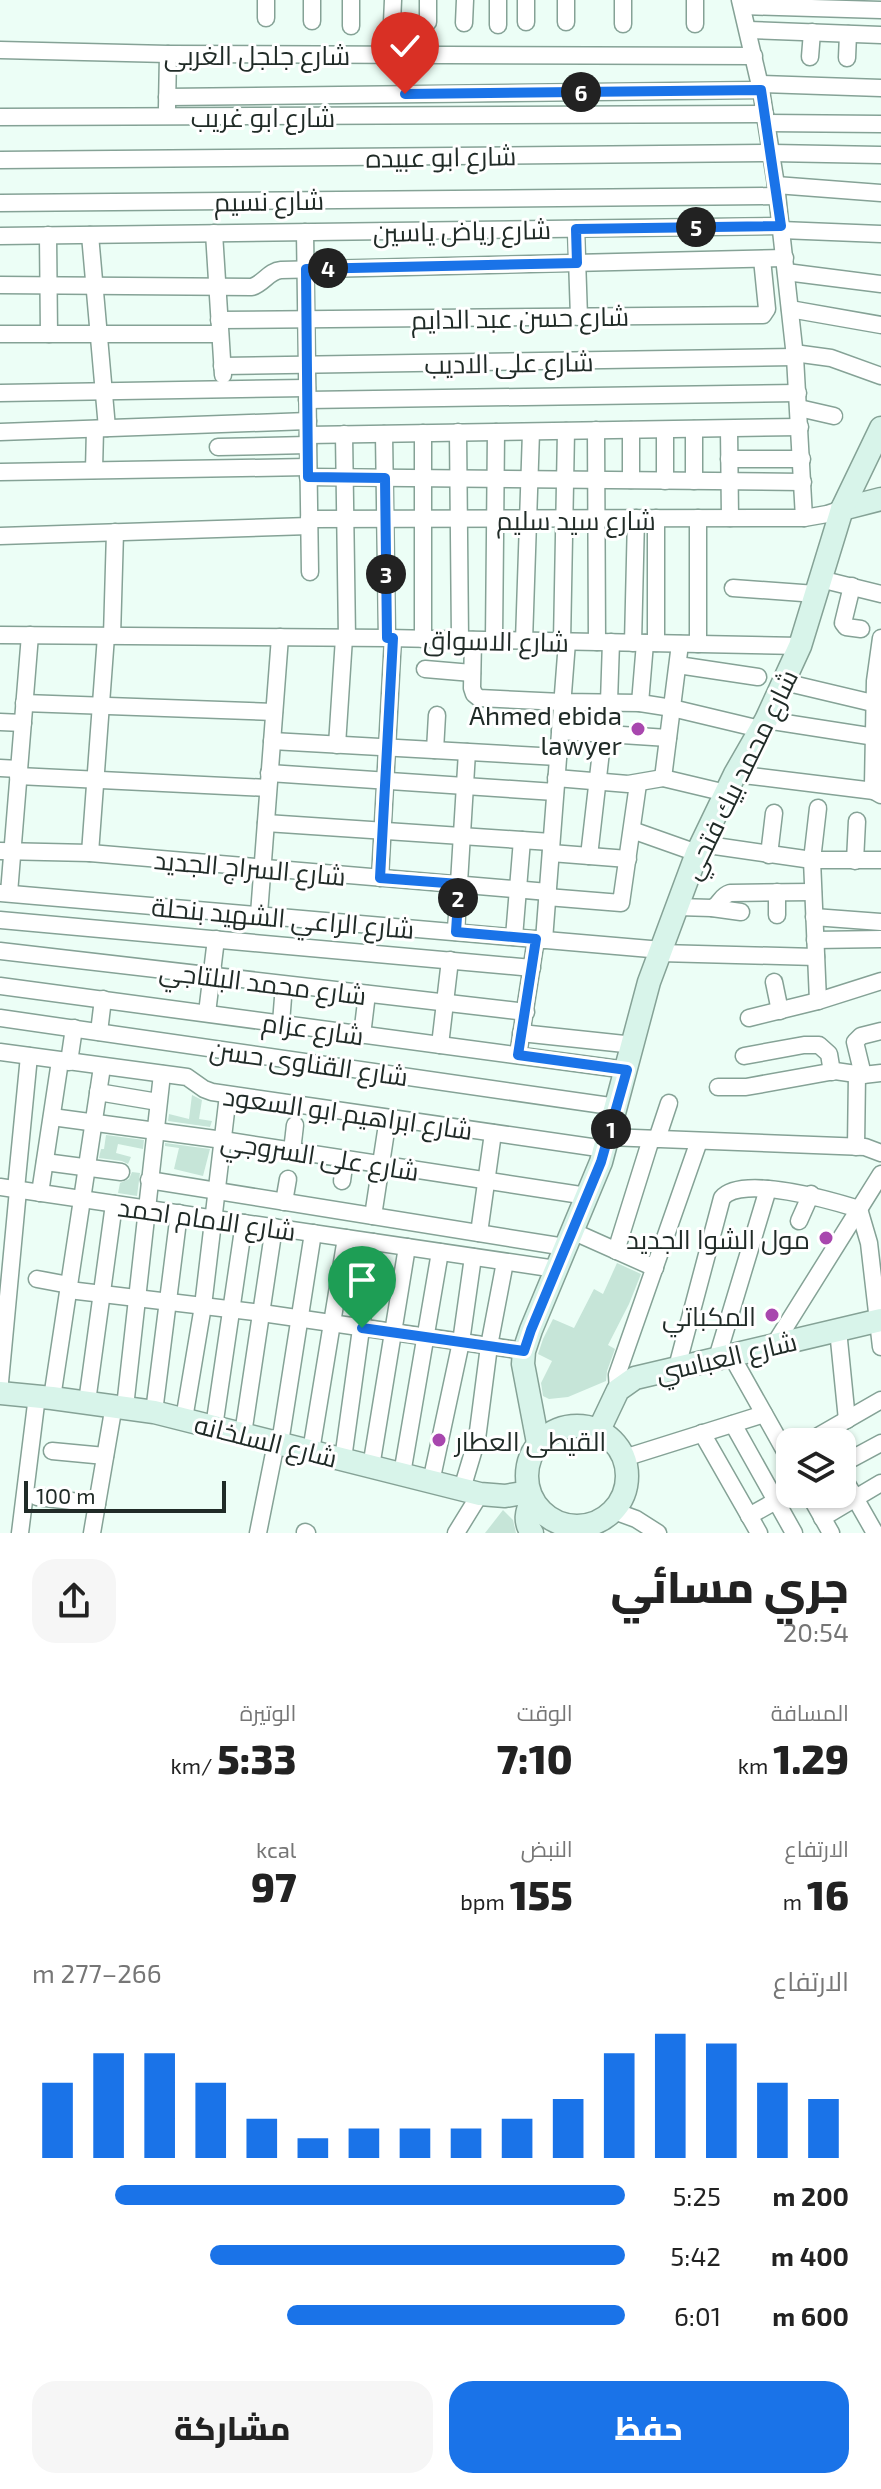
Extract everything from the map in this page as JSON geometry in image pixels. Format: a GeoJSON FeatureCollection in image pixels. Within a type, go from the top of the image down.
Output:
{"type":"FeatureCollection","features":[{"type":"Feature","properties":{"kind":"street"},"geometry":{"type":"LineString","coordinates":[[266,0],[266,18]]}},
{"type":"Feature","properties":{"kind":"street"},"geometry":{"type":"LineString","coordinates":[[312,0],[312,21]]}},
{"type":"Feature","properties":{"kind":"street"},"geometry":{"type":"LineString","coordinates":[[351,0],[351,26]]}},
{"type":"Feature","properties":{"kind":"street"},"geometry":{"type":"LineString","coordinates":[[392,23],[393,0]]}},
{"type":"Feature","properties":{"kind":"street"},"geometry":{"type":"LineString","coordinates":[[428,0],[428,22]]}},
{"type":"Feature","properties":{"kind":"street"},"geometry":{"type":"LineString","coordinates":[[464,23],[465,0]]}},
{"type":"Feature","properties":{"kind":"street"},"geometry":{"type":"LineString","coordinates":[[498,0],[498,25]]}},
{"type":"Feature","properties":{"kind":"street"},"geometry":{"type":"LineString","coordinates":[[526,0],[526,22]]}},
{"type":"Feature","properties":{"kind":"street"},"geometry":{"type":"LineString","coordinates":[[566,0],[566,22]]}},
{"type":"Feature","properties":{"kind":"street"},"geometry":{"type":"LineString","coordinates":[[623,0],[623,24]]}},
{"type":"Feature","properties":{"kind":"street"},"geometry":{"type":"LineString","coordinates":[[695,0],[695,24]]}},
{"type":"Feature","properties":{"kind":"street"},"geometry":{"type":"LineString","coordinates":[[804,518],[795,355],[777,190],[766,118],[741,3],[850,4],[881,10]]}},
{"type":"Feature","properties":{"kind":"street"},"geometry":{"type":"LineString","coordinates":[[748,30],[881,35]]}},
{"type":"Feature","properties":{"kind":"street"},"geometry":{"type":"LineString","coordinates":[[810,57],[812,32]]}},
{"type":"Feature","properties":{"kind":"street"},"geometry":{"type":"LineString","coordinates":[[847,58],[848,34]]}},
{"type":"Feature","properties":{"kind":"street","name":"شارع جلجل الغربى"},"geometry":{"type":"LineString","coordinates":[[0,50],[168,54],[754,56]]}},
{"type":"Feature","properties":{"kind":"street"},"geometry":{"type":"LineString","coordinates":[[167,116],[168,54]]}},
{"type":"Feature","properties":{"kind":"street"},"geometry":{"type":"LineString","coordinates":[[167,97],[760,87],[881,88]]}},
{"type":"Feature","properties":{"kind":"street","name":"شارع ابو غريب"},"geometry":{"type":"LineString","coordinates":[[0,117],[766,118],[881,124]]}},
{"type":"Feature","properties":{"kind":"street","name":"شارع ابو عبيده"},"geometry":{"type":"LineString","coordinates":[[0,160],[772,153],[881,155]]}},
{"type":"Feature","properties":{"kind":"street","name":"شارع نسيم"},"geometry":{"type":"LineString","coordinates":[[0,203],[777,190],[881,193]]}},
{"type":"Feature","properties":{"kind":"street","name":"شارع رياض ياسين"},"geometry":{"type":"LineString","coordinates":[[0,236],[781,228],[881,234]]}},
{"type":"Feature","properties":{"kind":"street"},"geometry":{"type":"LineString","coordinates":[[576,229],[579,317]]}},
{"type":"Feature","properties":{"kind":"street"},"geometry":{"type":"LineString","coordinates":[[305,232],[310,572]]}},
{"type":"Feature","properties":{"kind":"street"},"geometry":{"type":"LineString","coordinates":[[214,233],[224,390]]}},
{"type":"Feature","properties":{"kind":"street"},"geometry":{"type":"LineString","coordinates":[[48,235],[49,334]]}},
{"type":"Feature","properties":{"kind":"street"},"geometry":{"type":"LineString","coordinates":[[90,235],[103,392],[94,470]]}},
{"type":"Feature","properties":{"kind":"street"},"geometry":{"type":"LineString","coordinates":[[0,285],[252,287],[261,284],[277,270],[762,259],[786,271],[881,284]]}},
{"type":"Feature","properties":{"kind":"street","name":"شارع حسن عبد الدايم"},"geometry":{"type":"LineString","coordinates":[[0,334],[98,334],[306,319],[763,315],[767,309],[762,259]]}},
{"type":"Feature","properties":{"kind":"street"},"geometry":{"type":"LineString","coordinates":[[764,282],[786,271]]}},
{"type":"Feature","properties":{"kind":"street"},"geometry":{"type":"LineString","coordinates":[[790,309],[881,325]]}},
{"type":"Feature","properties":{"kind":"street","name":"شارع على الاديب"},"geometry":{"type":"LineString","coordinates":[[222,366],[795,355],[831,358],[881,376]]}},
{"type":"Feature","properties":{"kind":"street"},"geometry":{"type":"LineString","coordinates":[[0,393],[224,390],[307,394],[798,400],[834,416]]}},
{"type":"Feature","properties":{"kind":"street"},"geometry":{"type":"LineString","coordinates":[[0,432],[101,428],[384,434],[800,427]]}},
{"type":"Feature","properties":{"kind":"street","name":"شارع محمد بيك فتحي"},"geometry":{"type":"LineString","coordinates":[[538,1443],[524,1375],[524,1351],[606,1143],[649,982],[699,849],[800,646],[842,509],[881,428]]}},
{"type":"Feature","properties":{"kind":"street"},"geometry":{"type":"LineString","coordinates":[[694,429],[694,481]]}},
{"type":"Feature","properties":{"kind":"street"},"geometry":{"type":"LineString","coordinates":[[729,429],[730,518]]}},
{"type":"Feature","properties":{"kind":"street"},"geometry":{"type":"LineString","coordinates":[[596,430],[597,518],[609,702]]}},
{"type":"Feature","properties":{"kind":"street"},"geometry":{"type":"LineString","coordinates":[[631,430],[631,480]]}},
{"type":"Feature","properties":{"kind":"street"},"geometry":{"type":"LineString","coordinates":[[665,430],[665,481]]}},
{"type":"Feature","properties":{"kind":"street"},"geometry":{"type":"LineString","coordinates":[[518,1055],[547,894],[556,785],[564,642],[566,431]]}},
{"type":"Feature","properties":{"kind":"street"},"geometry":{"type":"LineString","coordinates":[[458,432],[466,640],[472,688],[479,698],[640,703],[763,725],[875,737]]}},
{"type":"Feature","properties":{"kind":"street"},"geometry":{"type":"LineString","coordinates":[[494,640],[496,432]]}},
{"type":"Feature","properties":{"kind":"street"},"geometry":{"type":"LineString","coordinates":[[524,641],[531,432]]}},
{"type":"Feature","properties":{"kind":"street"},"geometry":{"type":"LineString","coordinates":[[423,433],[423,639]]}},
{"type":"Feature","properties":{"kind":"street"},"geometry":{"type":"LineString","coordinates":[[218,447],[308,434]]}},
{"type":"Feature","properties":{"kind":"street"},"geometry":{"type":"LineString","coordinates":[[337,745],[345,638],[344,434]]}},
{"type":"Feature","properties":{"kind":"street"},"geometry":{"type":"LineString","coordinates":[[380,878],[388,748],[390,638],[384,434]]}},
{"type":"Feature","properties":{"kind":"street"},"geometry":{"type":"LineString","coordinates":[[729,459],[802,459]]}},
{"type":"Feature","properties":{"kind":"street"},"geometry":{"type":"LineString","coordinates":[[0,472],[308,472],[385,478],[803,482]]}},
{"type":"Feature","properties":{"kind":"street"},"geometry":{"type":"LineString","coordinates":[[842,509],[881,499]]}},
{"type":"Feature","properties":{"kind":"street","name":"شارع سيد سليم"},"geometry":{"type":"LineString","coordinates":[[0,536],[345,519],[804,518],[842,509]]}},
{"type":"Feature","properties":{"kind":"street"},"geometry":{"type":"LineString","coordinates":[[636,518],[645,643]]}},
{"type":"Feature","properties":{"kind":"street"},"geometry":{"type":"LineString","coordinates":[[640,703],[656,518]]}},
{"type":"Feature","properties":{"kind":"street"},"geometry":{"type":"LineString","coordinates":[[698,518],[698,644]]}},
{"type":"Feature","properties":{"kind":"street"},"geometry":{"type":"LineString","coordinates":[[90,853],[115,532]]}},
{"type":"Feature","properties":{"kind":"street"},"geometry":{"type":"LineString","coordinates":[[852,586],[843,623],[846,627],[861,629]]}},
{"type":"Feature","properties":{"kind":"street"},"geometry":{"type":"LineString","coordinates":[[733,588],[852,586],[881,594]]}},
{"type":"Feature","properties":{"kind":"street","name":"شارع الاسواق"},"geometry":{"type":"LineString","coordinates":[[0,635],[800,646]]}},
{"type":"Feature","properties":{"kind":"street"},"geometry":{"type":"LineString","coordinates":[[4,893],[8,810],[19,773],[30,635]]}},
{"type":"Feature","properties":{"kind":"street"},"geometry":{"type":"LineString","coordinates":[[259,914],[280,637]]}},
{"type":"Feature","properties":{"kind":"street"},"geometry":{"type":"LineString","coordinates":[[663,778],[680,644]]}},
{"type":"Feature","properties":{"kind":"street"},"geometry":{"type":"LineString","coordinates":[[0,768],[19,773],[95,779],[386,781],[465,786],[556,785],[598,781],[638,784],[663,778],[877,793],[875,737],[880,648]]}},
{"type":"Feature","properties":{"kind":"street"},"geometry":{"type":"LineString","coordinates":[[678,665],[758,677]]}},
{"type":"Feature","properties":{"kind":"street"},"geometry":{"type":"LineString","coordinates":[[425,669],[472,673]]}},
{"type":"Feature","properties":{"kind":"street"},"geometry":{"type":"LineString","coordinates":[[784,682],[878,704]]}},
{"type":"Feature","properties":{"kind":"street"},"geometry":{"type":"LineString","coordinates":[[24,703],[274,712]]}},
{"type":"Feature","properties":{"kind":"street"},"geometry":{"type":"LineString","coordinates":[[435,750],[437,715]]}},
{"type":"Feature","properties":{"kind":"street"},"geometry":{"type":"LineString","coordinates":[[0,722],[23,723]]}},
{"type":"Feature","properties":{"kind":"street"},"geometry":{"type":"LineString","coordinates":[[560,731],[668,738]]}},
{"type":"Feature","properties":{"kind":"street"},"geometry":{"type":"LineString","coordinates":[[589,856],[603,734]]}},
{"type":"Feature","properties":{"kind":"street"},"geometry":{"type":"LineString","coordinates":[[272,741],[558,757]]}},
{"type":"Feature","properties":{"kind":"street"},"geometry":{"type":"LineString","coordinates":[[456,932],[467,752]]}},
{"type":"Feature","properties":{"kind":"street"},"geometry":{"type":"LineString","coordinates":[[266,823],[522,840],[589,856],[628,859],[638,784]]}},
{"type":"Feature","properties":{"kind":"street"},"geometry":{"type":"LineString","coordinates":[[818,808],[812,860],[818,1001]]}},
{"type":"Feature","properties":{"kind":"street"},"geometry":{"type":"LineString","coordinates":[[769,855],[774,813]]}},
{"type":"Feature","properties":{"kind":"street"},"geometry":{"type":"LineString","coordinates":[[855,861],[857,821]]}},
{"type":"Feature","properties":{"kind":"street"},"geometry":{"type":"LineString","coordinates":[[632,830],[699,849],[812,860],[881,860]]}},
{"type":"Feature","properties":{"kind":"street"},"geometry":{"type":"LineString","coordinates":[[514,937],[522,840]]}},
{"type":"Feature","properties":{"kind":"street","name":"شارع السراج الجديد"},"geometry":{"type":"LineString","coordinates":[[6,851],[90,853],[459,884],[618,904],[622,900],[628,859]]}},
{"type":"Feature","properties":{"kind":"street"},"geometry":{"type":"LineString","coordinates":[[777,892],[777,915]]}},
{"type":"Feature","properties":{"kind":"street"},"geometry":{"type":"LineString","coordinates":[[712,908],[725,894],[813,892]]}},
{"type":"Feature","properties":{"kind":"street","name":"شارع الراعي الشهيد بنحلة"},"geometry":{"type":"LineString","coordinates":[[4,893],[661,951],[816,948],[881,939]]}},
{"type":"Feature","properties":{"kind":"street"},"geometry":{"type":"LineString","coordinates":[[678,907],[741,912]]}},
{"type":"Feature","properties":{"kind":"street"},"geometry":{"type":"LineString","coordinates":[[814,917],[881,922]]}},
{"type":"Feature","properties":{"kind":"street"},"geometry":{"type":"LineString","coordinates":[[0,920],[532,968]]}},
{"type":"Feature","properties":{"kind":"street"},"geometry":{"type":"LineString","coordinates":[[207,1013],[216,939]]}},
{"type":"Feature","properties":{"kind":"street","name":"شارع محمد البلتاجي"},"geometry":{"type":"LineString","coordinates":[[0,951],[526,1012]]}},
{"type":"Feature","properties":{"kind":"street"},"geometry":{"type":"LineString","coordinates":[[440,1045],[450,960]]}},
{"type":"Feature","properties":{"kind":"street"},"geometry":{"type":"LineString","coordinates":[[749,1018],[881,981]]}},
{"type":"Feature","properties":{"kind":"street"},"geometry":{"type":"LineString","coordinates":[[774,982],[780,1011]]}},
{"type":"Feature","properties":{"kind":"street"},"geometry":{"type":"LineString","coordinates":[[281,1023],[284,985]]}},
{"type":"Feature","properties":{"kind":"street","name":"شارع عزام"},"geometry":{"type":"LineString","coordinates":[[0,986],[627,1070]]}},
{"type":"Feature","properties":{"kind":"street"},"geometry":{"type":"LineString","coordinates":[[362,1035],[367,994]]}},
{"type":"Feature","properties":{"kind":"street"},"geometry":{"type":"LineString","coordinates":[[99,1032],[103,999]]}},
{"type":"Feature","properties":{"kind":"street","name":"شارع القناوى حسن"},"geometry":{"type":"LineString","coordinates":[[0,1018],[617,1107]]}},
{"type":"Feature","properties":{"kind":"street"},"geometry":{"type":"LineString","coordinates":[[40,1193],[52,1117],[74,1028]]}},
{"type":"Feature","properties":{"kind":"street"},"geometry":{"type":"LineString","coordinates":[[856,1147],[860,1074],[855,1042],[861,1036],[881,1031]]}},
{"type":"Feature","properties":{"kind":"street"},"geometry":{"type":"LineString","coordinates":[[521,1033],[634,1045]]}},
{"type":"Feature","properties":{"kind":"street"},"geometry":{"type":"LineString","coordinates":[[744,1056],[819,1045],[829,1054],[832,1072]]}},
{"type":"Feature","properties":{"kind":"street","name":"شارع ابراهيم ابو السعود"},"geometry":{"type":"LineString","coordinates":[[0,1052],[187,1077],[204,1089],[228,1095],[493,1133],[606,1143],[654,1139],[865,1147],[881,1153]]}},
{"type":"Feature","properties":{"kind":"street"},"geometry":{"type":"LineString","coordinates":[[0,1382],[11,1189],[29,1056]]}},
{"type":"Feature","properties":{"kind":"street"},"geometry":{"type":"LineString","coordinates":[[20,1533],[69,1288],[102,1067]]}},
{"type":"Feature","properties":{"kind":"street"},"geometry":{"type":"LineString","coordinates":[[718,1087],[746,1087],[832,1072],[881,1073]]}},
{"type":"Feature","properties":{"kind":"street"},"geometry":{"type":"LineString","coordinates":[[92,1533],[105,1456],[119,1406],[136,1298],[162,1074]]}},
{"type":"Feature","properties":{"kind":"street"},"geometry":{"type":"LineString","coordinates":[[98,1092],[158,1102]]}},
{"type":"Feature","properties":{"kind":"street"},"geometry":{"type":"LineString","coordinates":[[184,1419],[215,1219],[228,1095]]}},
{"type":"Feature","properties":{"kind":"street"},"geometry":{"type":"LineString","coordinates":[[616,1251],[669,1103]]}},
{"type":"Feature","properties":{"kind":"street","name":"شارع على السروجي"},"geometry":{"type":"LineString","coordinates":[[52,1117],[587,1196]]}},
{"type":"Feature","properties":{"kind":"street"},"geometry":{"type":"LineString","coordinates":[[373,1216],[388,1118]]}},
{"type":"Feature","properties":{"kind":"street"},"geometry":{"type":"LineString","coordinates":[[292,1151],[295,1125]]}},
{"type":"Feature","properties":{"kind":"street"},"geometry":{"type":"LineString","coordinates":[[479,1233],[493,1133]]}},
{"type":"Feature","properties":{"kind":"street"},"geometry":{"type":"LineString","coordinates":[[599,1430],[618,1390],[617,1375],[699,1141]]}},
{"type":"Feature","properties":{"kind":"street"},"geometry":{"type":"LineString","coordinates":[[342,1181],[345,1159]]}},
{"type":"Feature","properties":{"kind":"street"},"geometry":{"type":"LineString","coordinates":[[45,1162],[121,1172]]}},
{"type":"Feature","properties":{"kind":"street"},"geometry":{"type":"LineString","coordinates":[[774,1345],[881,1174]]}},
{"type":"Feature","properties":{"kind":"street"},"geometry":{"type":"LineString","coordinates":[[284,1202],[288,1179]]}},
{"type":"Feature","properties":{"kind":"street"},"geometry":{"type":"LineString","coordinates":[[149,1180],[479,1233],[569,1239],[616,1251],[655,1268]]}},
{"type":"Feature","properties":{"kind":"street","name":"شارع الامام احمد"},"geometry":{"type":"LineString","coordinates":[[11,1189],[556,1269]]}},
{"type":"Feature","properties":{"kind":"street"},"geometry":{"type":"LineString","coordinates":[[677,1367],[722,1198],[729,1191],[768,1189],[811,1194],[859,1209]]}},
{"type":"Feature","properties":{"kind":"street"},"geometry":{"type":"LineString","coordinates":[[768,1189],[724,1356],[776,1434]]}},
{"type":"Feature","properties":{"kind":"street"},"geometry":{"type":"LineString","coordinates":[[799,1221],[811,1194]]}},
{"type":"Feature","properties":{"kind":"street"},"geometry":{"type":"LineString","coordinates":[[87,1402],[114,1204]]}},
{"type":"Feature","properties":{"kind":"street"},"geometry":{"type":"LineString","coordinates":[[859,1209],[869,1243],[881,1347]]}},
{"type":"Feature","properties":{"kind":"street"},"geometry":{"type":"LineString","coordinates":[[154,1412],[179,1213]]}},
{"type":"Feature","properties":{"kind":"street"},"geometry":{"type":"LineString","coordinates":[[214,1427],[244,1223]]}},
{"type":"Feature","properties":{"kind":"street"},"geometry":{"type":"LineString","coordinates":[[243,1434],[274,1227]]}},
{"type":"Feature","properties":{"kind":"street"},"geometry":{"type":"LineString","coordinates":[[258,1533],[278,1443],[313,1233]]}},
{"type":"Feature","properties":{"kind":"street"},"geometry":{"type":"LineString","coordinates":[[311,1451],[346,1238]]}},
{"type":"Feature","properties":{"kind":"street"},"geometry":{"type":"LineString","coordinates":[[343,1459],[373,1242]]}},
{"type":"Feature","properties":{"kind":"street"},"geometry":{"type":"LineString","coordinates":[[371,1467],[407,1247]]}},
{"type":"Feature","properties":{"kind":"street"},"geometry":{"type":"LineString","coordinates":[[402,1474],[440,1252]]}},
{"type":"Feature","properties":{"kind":"street"},"geometry":{"type":"LineString","coordinates":[[431,1482],[461,1342],[473,1257]]}},
{"type":"Feature","properties":{"kind":"street"},"geometry":{"type":"LineString","coordinates":[[456,1533],[471,1492],[489,1346],[505,1262]]}},
{"type":"Feature","properties":{"kind":"street"},"geometry":{"type":"LineString","coordinates":[[37,1279],[102,1294],[233,1309],[524,1351]]}},
{"type":"Feature","properties":{"kind":"street","name":"شارع العباسي"},"geometry":{"type":"LineString","coordinates":[[618,1390],[635,1378],[879,1320]]}},
{"type":"Feature","properties":{"kind":"street"},"geometry":{"type":"LineString","coordinates":[[838,1330],[847,1420]]}},
{"type":"Feature","properties":{"kind":"street","name":"شارع السلخانه"},"geometry":{"type":"LineString","coordinates":[[0,1393],[154,1412],[471,1492],[531,1496]]}},
{"type":"Feature","properties":{"kind":"street"},"geometry":{"type":"LineString","coordinates":[[835,1428],[881,1400]]}},
{"type":"Feature","properties":{"kind":"street"},"geometry":{"type":"LineString","coordinates":[[624,1458],[764,1414]]}},
{"type":"Feature","properties":{"kind":"street"},"geometry":{"type":"LineString","coordinates":[[733,1424],[776,1487]]}},
{"type":"Feature","properties":{"kind":"street"},"geometry":{"type":"LineString","coordinates":[[566,1426],[599,1430],[618,1446],[624,1458],[626,1486],[614,1511],[589,1529],[562,1525],[540,1511],[531,1496],[526,1475],[530,1458],[538,1443],[551,1432],[566,1426]]}},
{"type":"Feature","properties":{"kind":"street"},"geometry":{"type":"LineString","coordinates":[[702,1433],[759,1533]]}},
{"type":"Feature","properties":{"kind":"street"},"geometry":{"type":"LineString","coordinates":[[856,1456],[881,1443]]}},
{"type":"Feature","properties":{"kind":"street"},"geometry":{"type":"LineString","coordinates":[[52,1451],[105,1456]]}},
{"type":"Feature","properties":{"kind":"street"},"geometry":{"type":"LineString","coordinates":[[856,1497],[881,1483]]}},
{"type":"Feature","properties":{"kind":"street"},"geometry":{"type":"LineString","coordinates":[[531,1496],[526,1515],[532,1533]]}},
{"type":"Feature","properties":{"kind":"street"},"geometry":{"type":"LineString","coordinates":[[37,1497],[97,1504]]}},
{"type":"Feature","properties":{"kind":"street"},"geometry":{"type":"LineString","coordinates":[[856,1500],[875,1533]]}},
{"type":"Feature","properties":{"kind":"street"},"geometry":{"type":"LineString","coordinates":[[749,1516],[776,1501]]}},
{"type":"Feature","properties":{"kind":"street"},"geometry":{"type":"LineString","coordinates":[[786,1508],[794,1533]]}},
{"type":"Feature","properties":{"kind":"street"},"geometry":{"type":"LineString","coordinates":[[827,1525],[845,1508]]}},
{"type":"Feature","properties":{"kind":"street"},"geometry":{"type":"LineString","coordinates":[[614,1511],[636,1519],[658,1533]]}},
{"type":"Feature","properties":{"kind":"building"},"geometry":{"type":"Polygon","coordinates":[[[192,1095],[202,1100],[199,1119],[212,1121],[210,1127],[168,1121],[169,1114],[189,1119],[192,1095]]]}},
{"type":"Feature","properties":{"kind":"building"},"geometry":{"type":"Polygon","coordinates":[[[106,1135],[144,1140],[143,1149],[118,1144],[116,1153],[131,1157],[128,1164],[99,1158],[106,1135]]]}},
{"type":"Feature","properties":{"kind":"building"},"geometry":{"type":"Polygon","coordinates":[[[165,1143],[210,1149],[203,1176],[174,1169],[179,1148],[165,1146],[165,1143]]]}},
{"type":"Feature","properties":{"kind":"building"},"geometry":{"type":"Polygon","coordinates":[[[132,1172],[140,1173],[137,1196],[118,1193],[120,1183],[129,1179],[132,1172]]]}},
{"type":"Feature","properties":{"kind":"building"},"geometry":{"type":"Polygon","coordinates":[[[617,1263],[641,1274],[608,1345],[615,1349],[606,1381],[568,1397],[549,1399],[543,1396],[541,1383],[552,1361],[538,1354],[553,1319],[574,1328],[594,1289],[603,1294],[617,1263]]]}},
{"type":"Feature","properties":{"kind":"building"},"geometry":{"type":"Polygon","coordinates":[[[503,1510],[513,1520],[516,1533],[485,1533],[503,1510]]]}},
{"type":"Feature","properties":{"kind":"place","name":"Ahmed ebida lawyer"},"geometry":{"type":"Point","coordinates":[638,729]}},
{"type":"Feature","properties":{"kind":"place","name":"مول الشوا الجديد"},"geometry":{"type":"Point","coordinates":[826,1238]}},
{"type":"Feature","properties":{"kind":"place","name":"المكباتي"},"geometry":{"type":"Point","coordinates":[772,1315]}},
{"type":"Feature","properties":{"kind":"place","name":"القيطى العطار"},"geometry":{"type":"Point","coordinates":[439,1440]}},
{"type":"Feature","properties":{"kind":"route"},"geometry":{"type":"LineString","coordinates":[[362,1328],[524,1351],[601,1162],[627,1070],[518,1055],[536,939],[456,932],[459,884],[380,878],[393,638],[387,638],[385,478],[308,477],[306,269],[577,263],[576,229],[781,226],[761,90],[405,94]]}}]}
